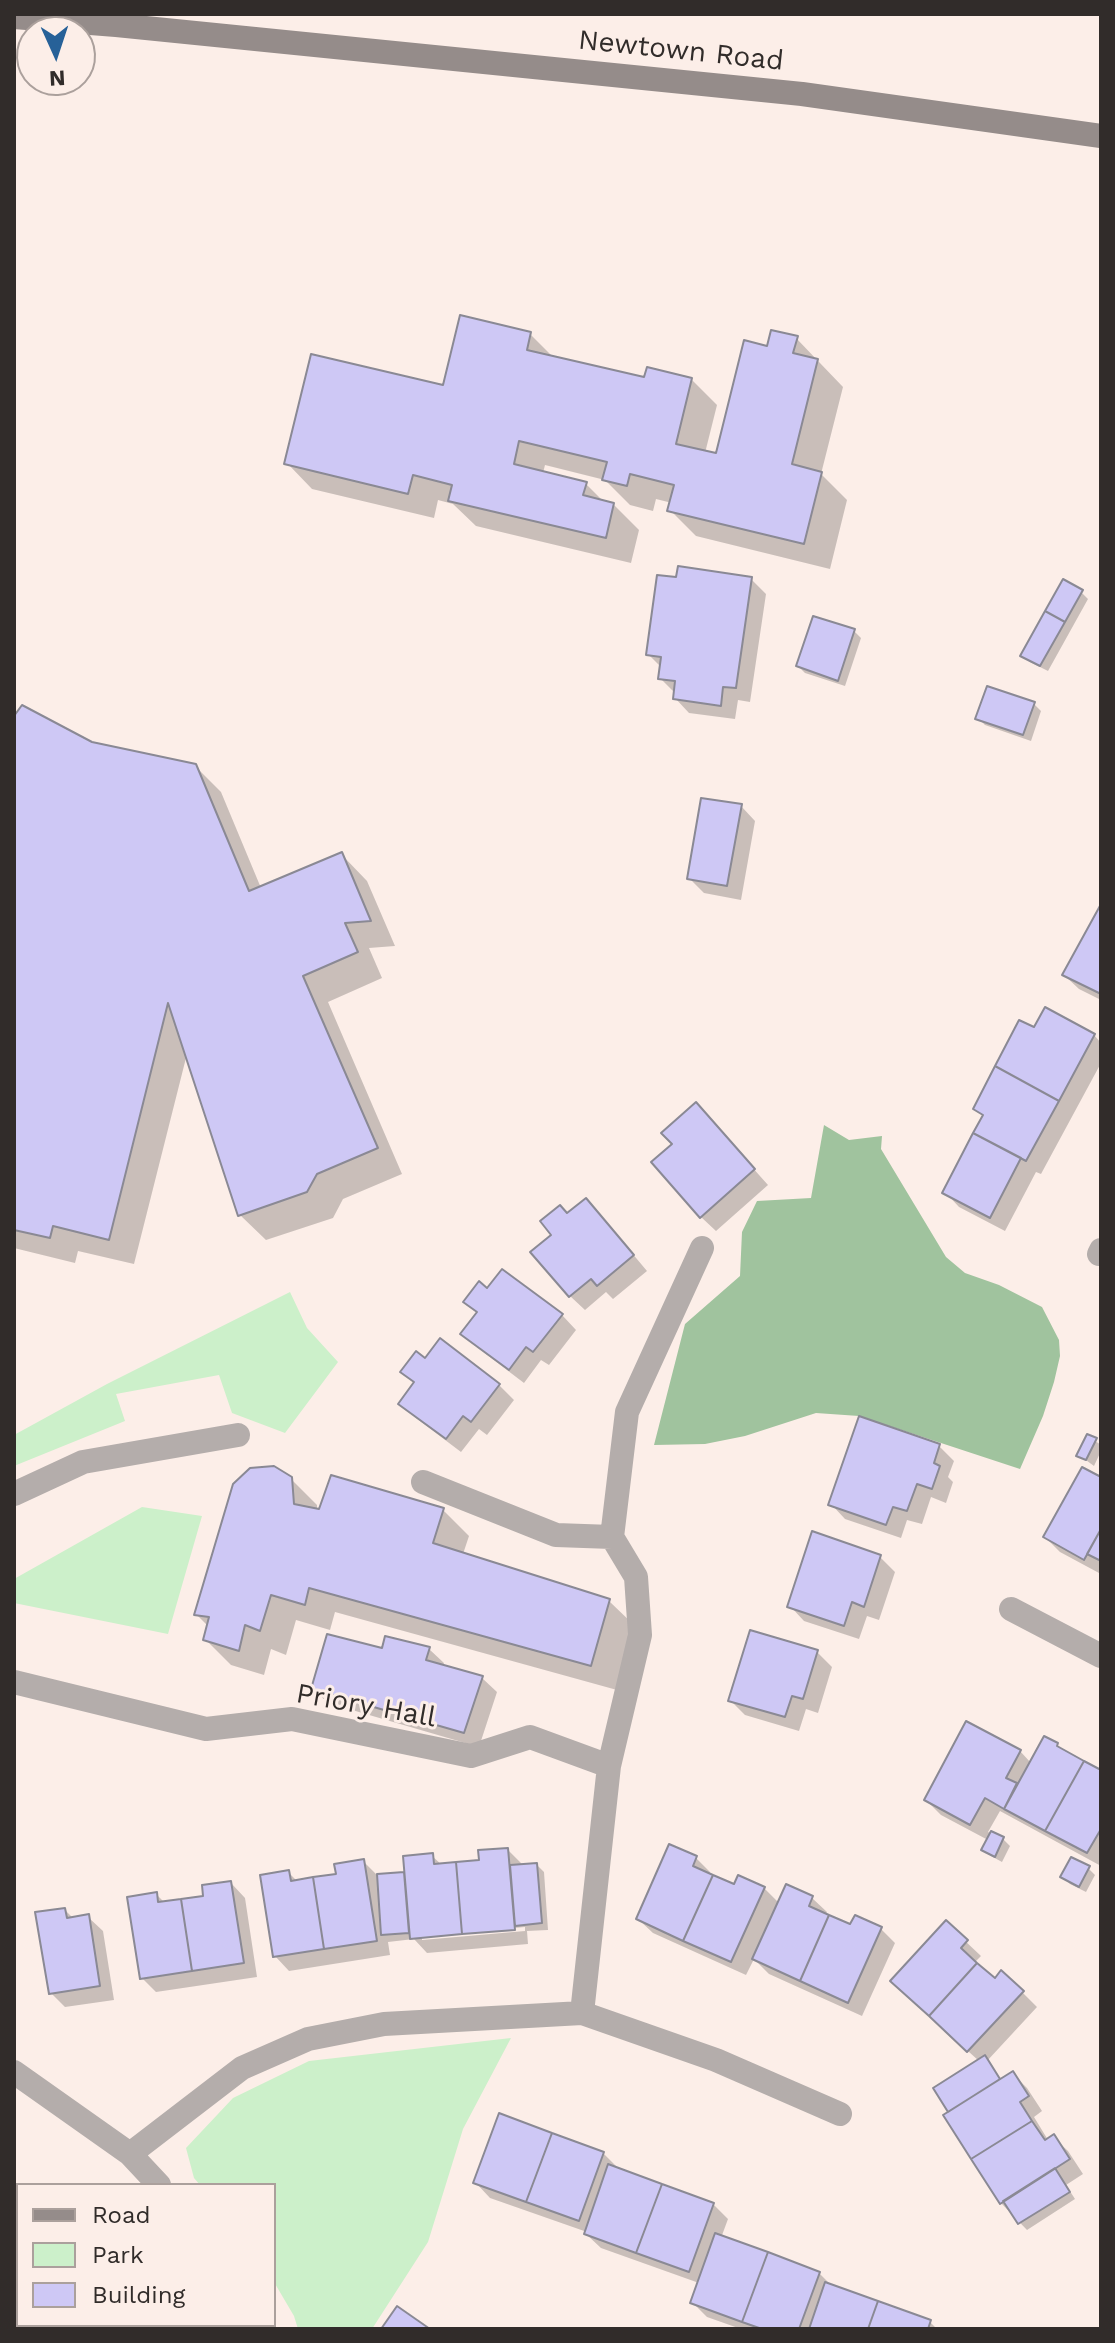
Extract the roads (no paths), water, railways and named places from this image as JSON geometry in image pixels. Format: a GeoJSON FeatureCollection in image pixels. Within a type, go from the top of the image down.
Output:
{"type":"FeatureCollection","features":[{"type":"Feature","properties":{"kind":"main road","name":"Newtown Road"},"geometry":{"type":"LineString","coordinates":[[14,17],[117,20],[802,94],[1101,136]]}},
{"type":"Feature","properties":{"kind":"street"},"geometry":{"type":"LineString","coordinates":[[582,2013],[609,1766],[640,1635],[636,1577],[612,1537],[627,1412],[702,1248]]}},
{"type":"Feature","properties":{"kind":"street"},"geometry":{"type":"LineString","coordinates":[[14,1494],[83,1462],[238,1435]]}},
{"type":"Feature","properties":{"kind":"street"},"geometry":{"type":"LineString","coordinates":[[423,1482],[556,1535],[612,1537]]}},
{"type":"Feature","properties":{"kind":"street"},"geometry":{"type":"LineString","coordinates":[[1011,1609],[1101,1656]]}},
{"type":"Feature","properties":{"kind":"street","name":"Priory Hall"},"geometry":{"type":"LineString","coordinates":[[14,1682],[206,1729],[292,1719],[471,1756],[530,1737],[609,1766]]}},
{"type":"Feature","properties":{"kind":"street"},"geometry":{"type":"LineString","coordinates":[[130,2154],[242,2068],[308,2039],[384,2024],[582,2013],[716,2060],[840,2114]]}},
{"type":"Feature","properties":{"kind":"street"},"geometry":{"type":"LineString","coordinates":[[14,2072],[130,2154],[157,2183]]}}]}
